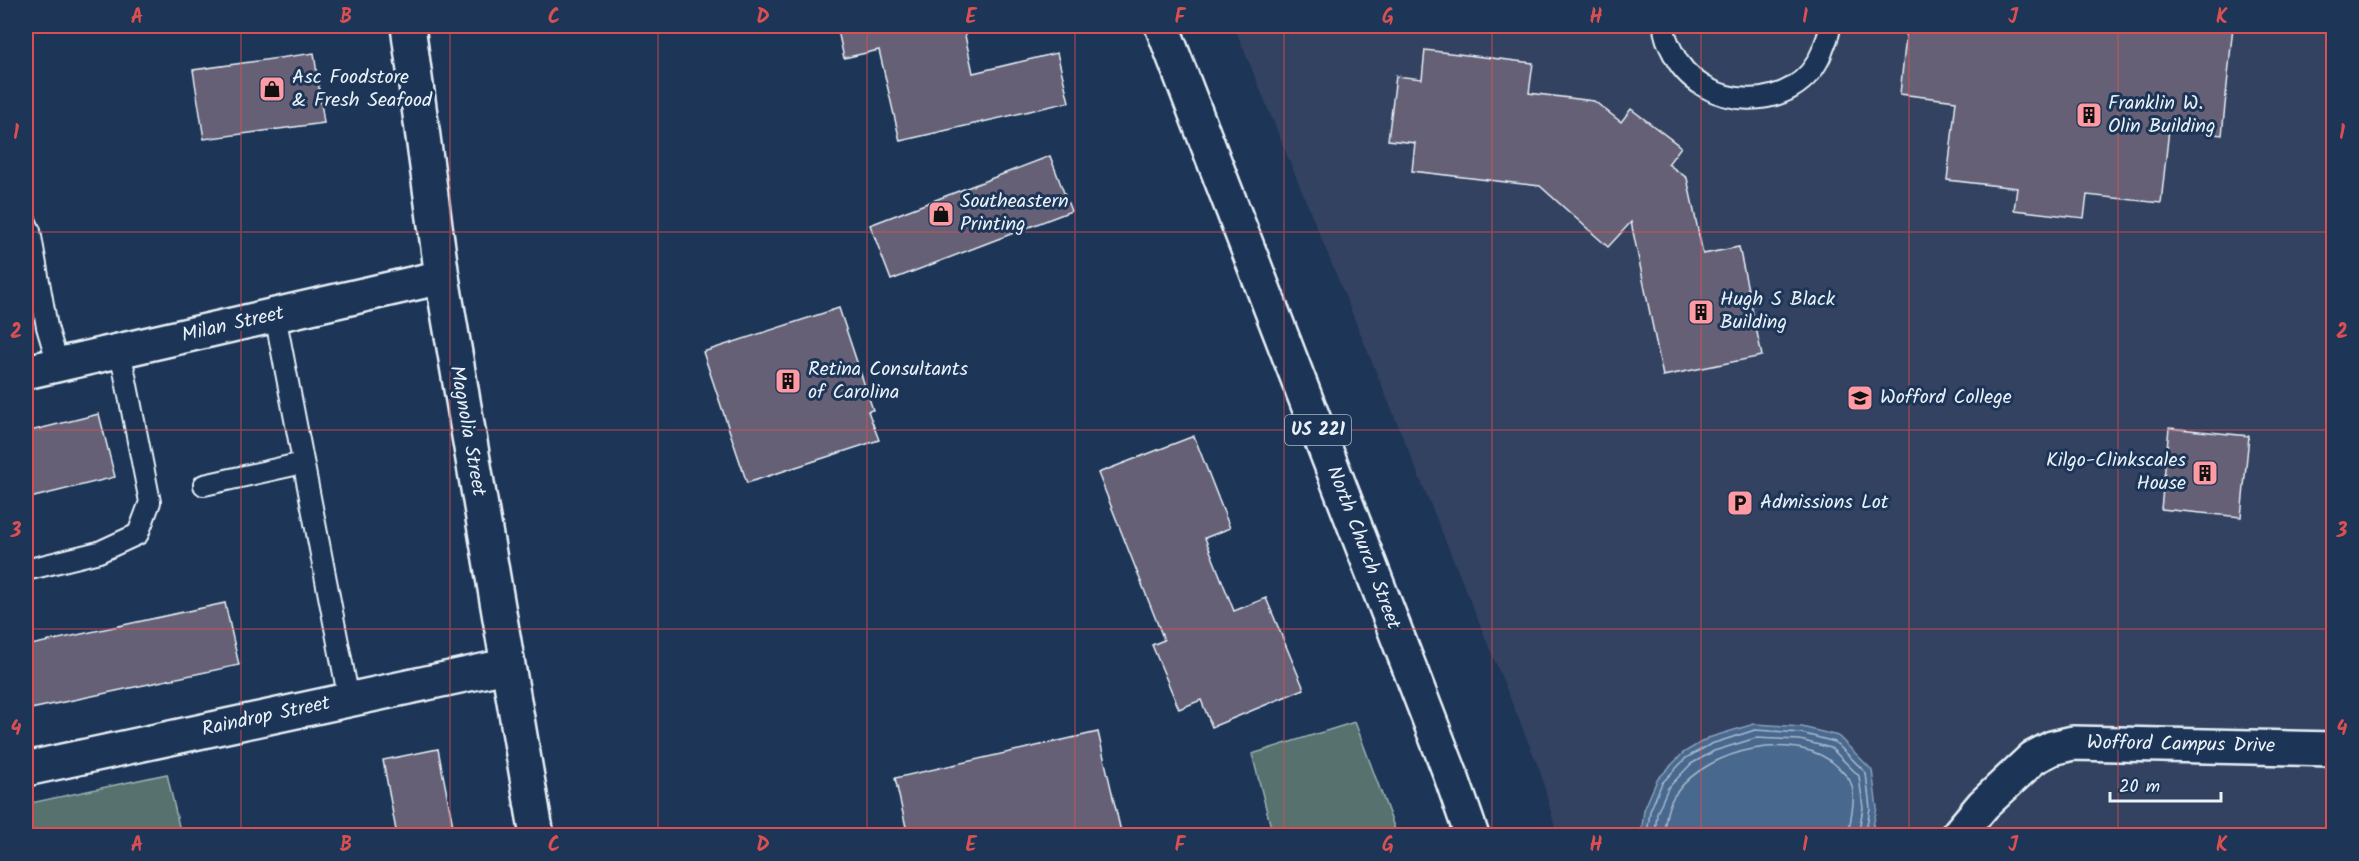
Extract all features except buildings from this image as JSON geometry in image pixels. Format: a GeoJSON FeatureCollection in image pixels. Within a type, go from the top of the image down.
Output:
{"type":"FeatureCollection","features":[{"type":"Feature","properties":{"kind":"street","name":"Magnolia Street"},"geometry":{"type":"LineString","coordinates":[[408,26],[441,277],[537,836]]}},
{"type":"Feature","properties":{"kind":"street","name":"North Church Street"},"geometry":{"type":"LineString","coordinates":[[1162,26],[1450,773],[1472,836]]}},
{"type":"Feature","properties":{"kind":"street","name":"Milan Street"},"geometry":{"type":"LineString","coordinates":[[26,372],[441,277]]}},
{"type":"Feature","properties":{"kind":"street","name":"Raindrop Street"},"geometry":{"type":"LineString","coordinates":[[26,769],[506,666]]}},
{"type":"Feature","properties":{"kind":"street","name":"Wofford Campus Drive"},"geometry":{"type":"LineString","coordinates":[[1957,836],[1983,805],[2033,758],[2052,748],[2073,743],[2334,749]]}},
{"type":"Feature","properties":{"kind":"lane"},"geometry":{"type":"LineString","coordinates":[[1664,26],[1664,34],[1678,64],[1702,87],[1732,99],[1765,98],[1796,85],[1818,61],[1830,26]]}},
{"type":"Feature","properties":{"kind":"lane"},"geometry":{"type":"LineString","coordinates":[[26,222],[30,231],[47,327],[58,364]]}},
{"type":"Feature","properties":{"kind":"lane"},"geometry":{"type":"LineString","coordinates":[[275,315],[349,700]]}},
{"type":"Feature","properties":{"kind":"lane"},"geometry":{"type":"LineString","coordinates":[[26,570],[99,552],[138,534],[150,502],[120,350]]}},
{"type":"Feature","properties":{"kind":"lane"},"geometry":{"type":"LineString","coordinates":[[204,485],[303,463]]}},
{"type":"Feature","properties":{"kind":"shaded area","name":"Wofford College"},"geometry":{"type":"Polygon","coordinates":[[[1234,26],[2333,26],[2333,835],[1557,835],[1540,771],[1234,26]]]}},
{"type":"Feature","properties":{"kind":"green space"},"geometry":{"type":"Polygon","coordinates":[[[1355,722],[1397,835],[1273,835],[1252,754],[1355,722]]]}},
{"type":"Feature","properties":{"kind":"green space"},"geometry":{"type":"Polygon","coordinates":[[[167,774],[181,835],[26,835],[26,804],[167,774]]]}},
{"type":"Feature","properties":{"kind":"water"},"geometry":{"type":"Polygon","coordinates":[[[1754,724],[1802,727],[1838,736],[1872,770],[1877,808],[1871,835],[1641,835],[1644,810],[1657,780],[1683,753],[1708,738],[1754,724]]]}},
{"type":"Feature","properties":{"kind":"place","name":"Asc Foodstore & Fresh Seafood"},"geometry":{"type":"Point","coordinates":[272,89]}},
{"type":"Feature","properties":{"kind":"place","name":"Franklin W. Olin Building"},"geometry":{"type":"Point","coordinates":[2089,115]}},
{"type":"Feature","properties":{"kind":"place","name":"Southeastern Printing"},"geometry":{"type":"Point","coordinates":[941,214]}},
{"type":"Feature","properties":{"kind":"place","name":"Hugh S Black Building"},"geometry":{"type":"Point","coordinates":[1701,312]}},
{"type":"Feature","properties":{"kind":"place","name":"Retina Consultants of Carolina"},"geometry":{"type":"Point","coordinates":[788,381]}},
{"type":"Feature","properties":{"kind":"place","name":"Wofford College"},"geometry":{"type":"Point","coordinates":[1860,398]}},
{"type":"Feature","properties":{"kind":"place","name":"Kilgo-Clinkscales House"},"geometry":{"type":"Point","coordinates":[2205,473]}},
{"type":"Feature","properties":{"kind":"place","name":"Admissions Lot"},"geometry":{"type":"Point","coordinates":[1740,503]}}]}
